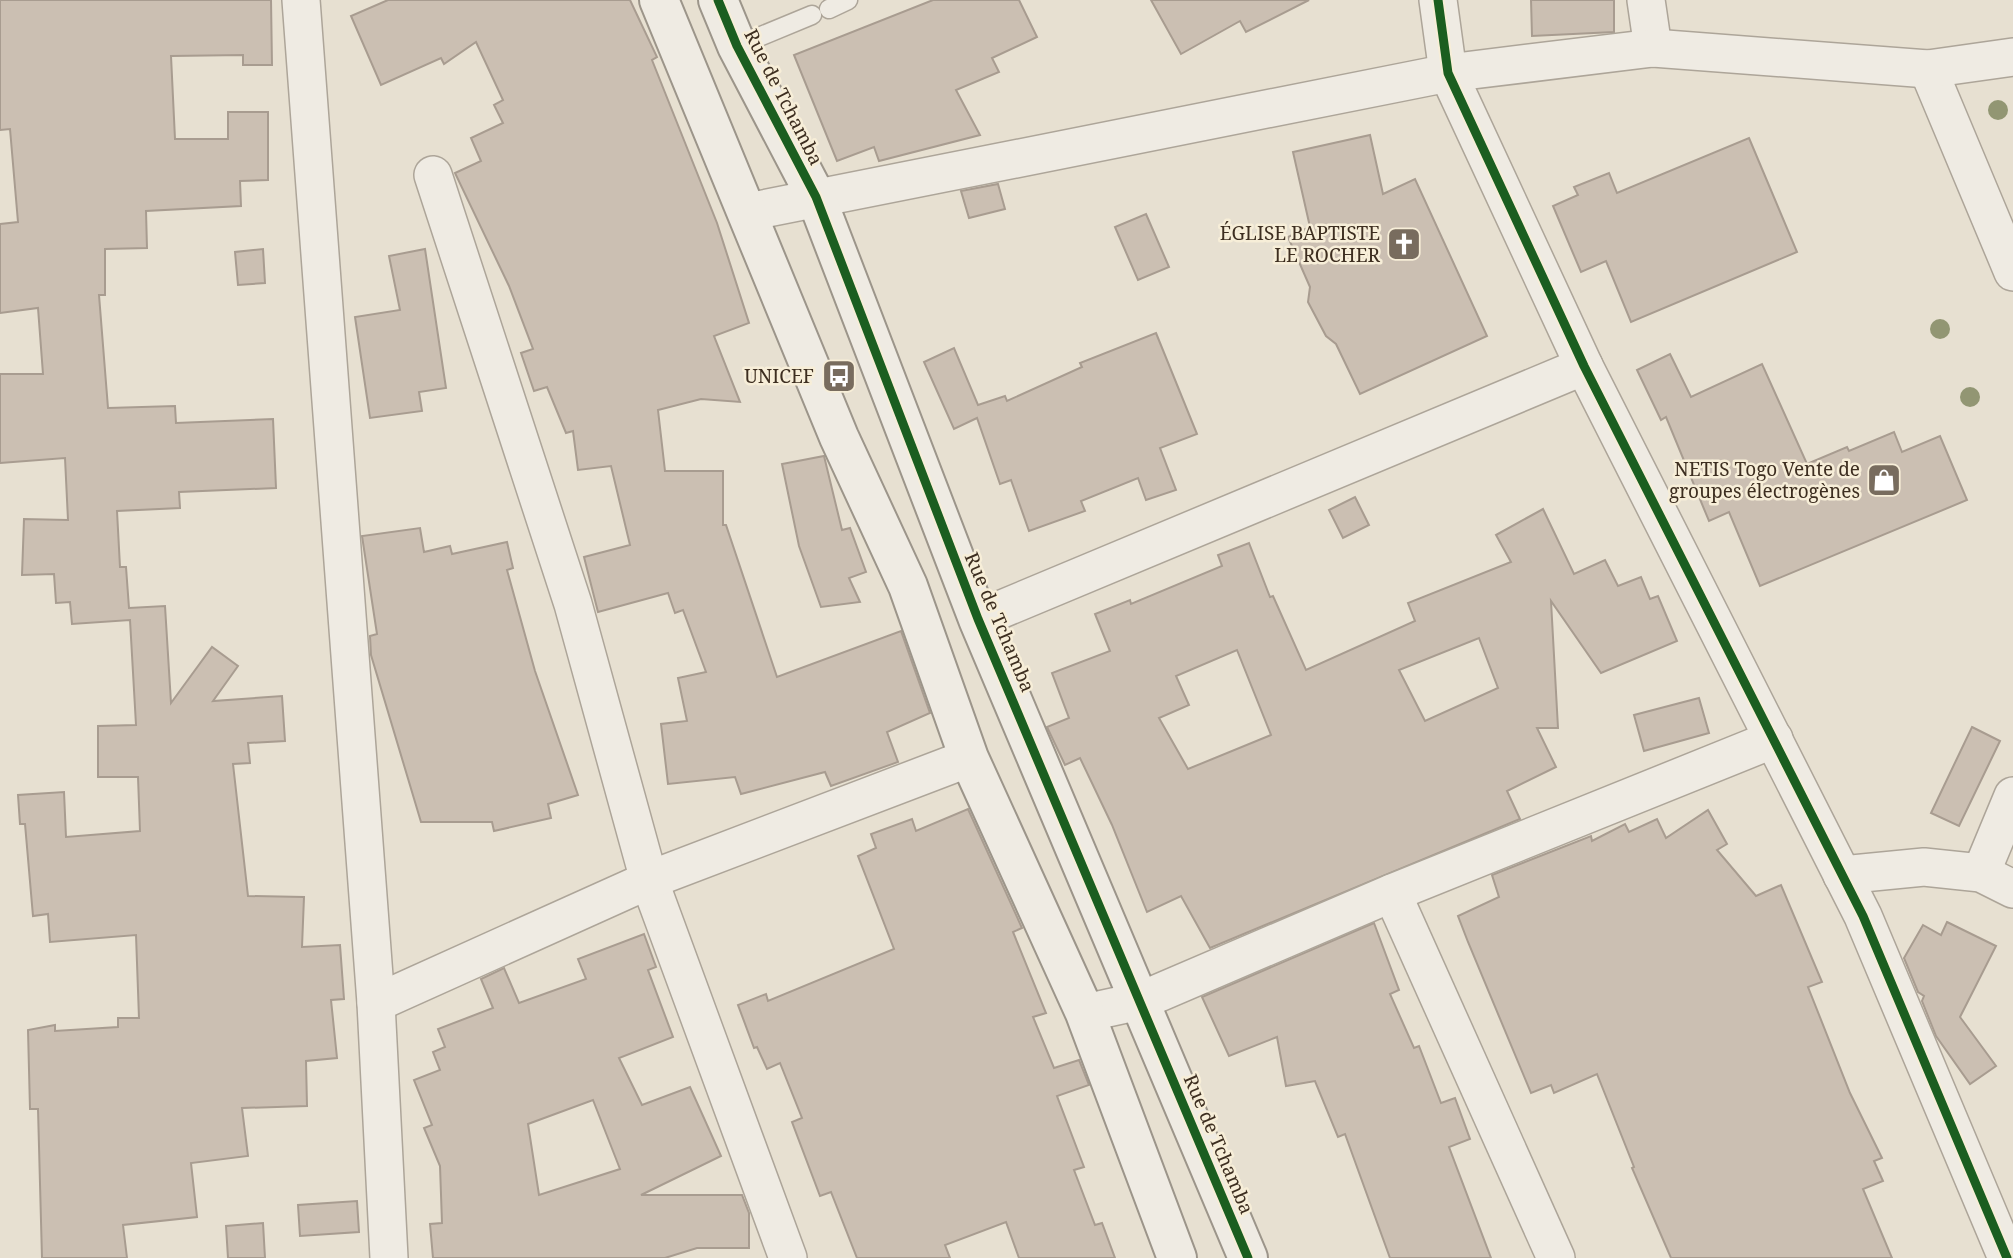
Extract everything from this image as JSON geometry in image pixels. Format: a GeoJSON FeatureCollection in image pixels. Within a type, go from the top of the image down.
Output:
{"type":"FeatureCollection","features":[{"type":"Feature","properties":{"kind":"street"},"geometry":{"type":"LineString","coordinates":[[659,0],[839,437],[908,586],[969,758],[1085,1013],[1177,1258]]}},
{"type":"Feature","properties":{"kind":"street","name":"Rue de Tchamba"},"geometry":{"type":"LineString","coordinates":[[718,0],[737,46],[816,197],[978,619],[1248,1258]]}},
{"type":"Feature","properties":{"kind":"street"},"geometry":{"type":"LineString","coordinates":[[1438,0],[1448,73],[1584,366],[1863,916],[2007,1258]]}},
{"type":"Feature","properties":{"kind":"street"},"geometry":{"type":"LineString","coordinates":[[1646,0],[1653,48]]}},
{"type":"Feature","properties":{"kind":"street"},"geometry":{"type":"LineString","coordinates":[[312,4],[376,1003],[389,1258]]}},
{"type":"Feature","properties":{"kind":"street"},"geometry":{"type":"LineString","coordinates":[[748,212],[1448,73],[1653,48],[1928,69],[2013,57]]}},
{"type":"Feature","properties":{"kind":"street"},"geometry":{"type":"LineString","coordinates":[[1928,69],[2013,272]]}},
{"type":"Feature","properties":{"kind":"street"},"geometry":{"type":"LineString","coordinates":[[433,175],[573,604],[649,880],[788,1258]]}},
{"type":"Feature","properties":{"kind":"street"},"geometry":{"type":"LineString","coordinates":[[978,619],[1584,366]]}},
{"type":"Feature","properties":{"kind":"street"},"geometry":{"type":"LineString","coordinates":[[1085,1013],[1140,1002],[1392,893],[1774,740]]}},
{"type":"Feature","properties":{"kind":"street"},"geometry":{"type":"LineString","coordinates":[[376,1003],[649,880],[969,758]]}},
{"type":"Feature","properties":{"kind":"street"},"geometry":{"type":"LineString","coordinates":[[1981,873],[2013,796]]}},
{"type":"Feature","properties":{"kind":"street"},"geometry":{"type":"LineString","coordinates":[[1842,875],[1924,867],[1981,873],[2013,889]]}},
{"type":"Feature","properties":{"kind":"street"},"geometry":{"type":"LineString","coordinates":[[1392,893],[1556,1258]]}},
{"type":"Feature","properties":{"kind":"lane"},"geometry":{"type":"LineString","coordinates":[[737,46],[848,0]]}},
{"type":"Feature","properties":{"kind":"building"},"geometry":{"type":"Polygon","coordinates":[[[0,0],[271,0],[272,65],[243,65],[243,55],[171,56],[175,139],[228,139],[228,112],[268,112],[268,180],[240,181],[241,206],[146,211],[147,248],[105,249],[105,295],[99,295],[108,408],[175,406],[176,423],[273,419],[276,488],[179,492],[180,508],[117,511],[120,567],[126,567],[129,608],[165,606],[171,703],[212,647],[238,666],[213,701],[282,696],[285,741],[248,743],[250,763],[233,764],[248,896],[304,897],[302,947],[340,945],[344,999],[331,1000],[337,1058],[306,1061],[307,1106],[242,1108],[248,1156],[191,1163],[197,1217],[123,1225],[127,1258],[42,1258],[38,1109],[30,1109],[28,1030],[55,1025],[55,1031],[118,1027],[118,1018],[139,1018],[136,935],[50,942],[48,914],[33,916],[25,824],[20,824],[18,795],[64,792],[66,837],[140,831],[138,777],[98,777],[98,726],[136,725],[130,620],[72,624],[70,602],[56,603],[54,574],[22,575],[24,519],[68,520],[65,458],[0,463],[0,374],[43,374],[38,308],[0,313],[0,224],[18,222],[10,129],[0,130],[0,0]]]}},
{"type":"Feature","properties":{"kind":"building"},"geometry":{"type":"Polygon","coordinates":[[[388,0],[630,0],[657,57],[652,60],[717,223],[749,323],[714,336],[740,402],[701,399],[658,410],[665,471],[723,471],[723,525],[726,525],[777,677],[901,631],[930,713],[887,732],[898,762],[831,786],[825,772],[741,794],[735,777],[668,784],[661,724],[687,721],[678,678],[706,672],[683,610],[675,613],[668,593],[598,612],[584,557],[630,545],[611,466],[578,470],[573,431],[566,433],[547,387],[534,391],[521,353],[533,349],[509,286],[455,173],[481,161],[471,138],[503,123],[494,105],[503,100],[476,42],[444,64],[441,58],[381,85],[351,16],[388,0]]]}},
{"type":"Feature","properties":{"kind":"building"},"geometry":{"type":"Polygon","coordinates":[[[933,0],[1019,0],[1037,37],[992,58],[999,72],[956,90],[980,135],[879,161],[874,147],[837,161],[794,55],[933,0]]]}},
{"type":"Feature","properties":{"kind":"building"},"geometry":{"type":"Polygon","coordinates":[[[1151,0],[1309,0],[1246,32],[1240,21],[1181,54],[1151,0]]]}},
{"type":"Feature","properties":{"kind":"building"},"geometry":{"type":"Polygon","coordinates":[[[1531,0],[1614,0],[1614,32],[1532,36],[1531,0]]]}},
{"type":"Feature","properties":{"kind":"building"},"geometry":{"type":"Polygon","coordinates":[[[1370,135],[1383,194],[1415,179],[1487,336],[1360,394],[1336,344],[1326,336],[1308,302],[1310,287],[1288,237],[1310,227],[1293,152],[1370,135]]]}},
{"type":"Feature","properties":{"kind":"building"},"geometry":{"type":"Polygon","coordinates":[[[1749,138],[1797,252],[1631,322],[1606,261],[1581,272],[1553,206],[1578,195],[1574,187],[1609,173],[1617,193],[1749,138]]]}},
{"type":"Feature","properties":{"kind":"building"},"geometry":{"type":"Polygon","coordinates":[[[998,184],[1005,209],[969,218],[961,191],[998,184]]]}},
{"type":"Feature","properties":{"kind":"building"},"geometry":{"type":"Polygon","coordinates":[[[1146,214],[1169,267],[1138,280],[1115,227],[1146,214]]]}},
{"type":"Feature","properties":{"kind":"building"},"geometry":{"type":"Polygon","coordinates":[[[263,249],[265,283],[238,285],[235,252],[263,249]]]}},
{"type":"Feature","properties":{"kind":"building"},"geometry":{"type":"Polygon","coordinates":[[[425,249],[446,388],[419,392],[422,411],[370,418],[355,317],[400,310],[389,256],[425,249]]]}},
{"type":"Feature","properties":{"kind":"building"},"geometry":{"type":"Polygon","coordinates":[[[1156,333],[1197,434],[1160,448],[1176,490],[1146,500],[1138,478],[1081,501],[1085,511],[1029,531],[1011,480],[1000,484],[977,418],[954,429],[924,362],[954,348],[978,405],[1005,396],[1007,401],[1082,367],[1080,363],[1156,333]]]}},
{"type":"Feature","properties":{"kind":"building"},"geometry":{"type":"Polygon","coordinates":[[[1670,354],[1691,397],[1762,364],[1807,464],[1847,447],[1849,451],[1894,432],[1902,452],[1940,436],[1967,500],[1760,586],[1729,512],[1709,521],[1666,417],[1661,420],[1637,370],[1670,354]]]}},
{"type":"Feature","properties":{"kind":"building"},"geometry":{"type":"Polygon","coordinates":[[[824,456],[842,530],[850,528],[866,572],[849,578],[860,602],[821,607],[799,546],[782,464],[824,456]]]}},
{"type":"Feature","properties":{"kind":"building"},"geometry":{"type":"Polygon","coordinates":[[[1355,497],[1369,525],[1343,538],[1329,510],[1355,497]]]}},
{"type":"Feature","properties":{"kind":"building"},"geometry":{"type":"Polygon","coordinates":[[[1543,509],[1574,574],[1605,560],[1618,586],[1641,577],[1650,599],[1658,596],[1677,641],[1601,673],[1551,601],[1558,728],[1537,728],[1556,767],[1507,791],[1520,819],[1210,948],[1181,896],[1147,912],[1112,825],[1080,758],[1065,765],[1047,727],[1069,718],[1052,673],[1110,651],[1095,614],[1130,600],[1131,604],[1222,566],[1218,555],[1249,543],[1270,597],[1273,596],[1306,670],[1415,621],[1408,603],[1511,562],[1496,535],[1543,509]],[[1479,638],[1399,670],[1425,721],[1498,688],[1479,638]],[[1237,650],[1176,676],[1189,705],[1159,718],[1188,769],[1271,735],[1237,650]]]}},
{"type":"Feature","properties":{"kind":"building"},"geometry":{"type":"Polygon","coordinates":[[[420,528],[424,552],[450,546],[452,554],[507,542],[513,568],[507,570],[535,671],[578,795],[548,804],[551,818],[494,831],[492,822],[421,822],[371,655],[370,636],[377,634],[362,536],[420,528]]]}},
{"type":"Feature","properties":{"kind":"building"},"geometry":{"type":"Polygon","coordinates":[[[1699,698],[1709,733],[1644,751],[1634,715],[1699,698]]]}},
{"type":"Feature","properties":{"kind":"building"},"geometry":{"type":"Polygon","coordinates":[[[1972,727],[2000,741],[1959,826],[1931,813],[1972,727]]]}},
{"type":"Feature","properties":{"kind":"building"},"geometry":{"type":"Polygon","coordinates":[[[968,809],[1022,928],[1013,932],[1046,1013],[1033,1017],[1054,1068],[1079,1060],[1089,1085],[1057,1096],[1084,1167],[1074,1170],[1095,1225],[1102,1223],[1115,1258],[1019,1258],[1006,1222],[945,1245],[950,1258],[857,1258],[831,1192],[820,1196],[792,1122],[802,1118],[780,1063],[767,1069],[757,1047],[754,1048],[738,1005],[766,994],[768,1001],[894,949],[858,856],[876,848],[871,834],[912,819],[916,831],[968,809]]]}},
{"type":"Feature","properties":{"kind":"building"},"geometry":{"type":"Polygon","coordinates":[[[1708,810],[1727,844],[1717,850],[1756,896],[1781,885],[1822,982],[1808,987],[1850,1093],[1882,1158],[1874,1161],[1883,1181],[1863,1189],[1892,1258],[1671,1258],[1632,1168],[1634,1167],[1597,1074],[1554,1093],[1551,1085],[1531,1093],[1468,942],[1458,916],[1499,897],[1492,875],[1591,836],[1592,841],[1625,824],[1629,832],[1657,819],[1666,838],[1708,810]]]}},
{"type":"Feature","properties":{"kind":"building"},"geometry":{"type":"Polygon","coordinates":[[[1947,922],[1996,946],[1960,1017],[1996,1066],[1970,1084],[1936,1036],[1922,1001],[1924,996],[1918,992],[1904,958],[1923,925],[1941,935],[1947,922]]]}},
{"type":"Feature","properties":{"kind":"building"},"geometry":{"type":"Polygon","coordinates":[[[1374,923],[1399,990],[1390,994],[1414,1048],[1419,1046],[1441,1103],[1455,1098],[1470,1139],[1449,1147],[1491,1258],[1390,1258],[1345,1134],[1338,1137],[1315,1081],[1286,1086],[1277,1037],[1229,1056],[1202,997],[1374,923]]]}},
{"type":"Feature","properties":{"kind":"building"},"geometry":{"type":"Polygon","coordinates":[[[644,934],[656,967],[648,970],[673,1037],[619,1058],[642,1105],[690,1087],[721,1156],[641,1195],[742,1195],[749,1213],[749,1248],[697,1248],[665,1258],[433,1258],[430,1224],[442,1223],[440,1166],[424,1128],[432,1125],[414,1080],[440,1070],[433,1052],[445,1047],[438,1029],[493,1008],[481,979],[504,968],[519,1003],[586,979],[578,959],[644,934]],[[593,1100],[528,1124],[539,1195],[620,1169],[593,1100]]]}},
{"type":"Feature","properties":{"kind":"building"},"geometry":{"type":"Polygon","coordinates":[[[357,1201],[359,1232],[300,1236],[298,1205],[357,1201]]]}},
{"type":"Feature","properties":{"kind":"building"},"geometry":{"type":"Polygon","coordinates":[[[263,1223],[265,1258],[228,1258],[226,1226],[263,1223]]]}},
{"type":"Feature","properties":{"kind":"cycle path"},"geometry":{"type":"LineString","coordinates":[[718,0],[737,46],[816,197],[978,619],[1248,1258]]}},
{"type":"Feature","properties":{"kind":"cycle path"},"geometry":{"type":"LineString","coordinates":[[1438,0],[1448,73],[1584,366],[1863,916],[2007,1258]]}},
{"type":"Feature","properties":{"kind":"place","name":"ÉGLISE BAPTISTE LE ROCHER"},"geometry":{"type":"Point","coordinates":[1404,244]}},
{"type":"Feature","properties":{"kind":"place","name":"UNICEF"},"geometry":{"type":"Point","coordinates":[839,376]}},
{"type":"Feature","properties":{"kind":"place","name":"NETIS Togo Vente de groupes électrogènes"},"geometry":{"type":"Point","coordinates":[1884,480]}}]}
